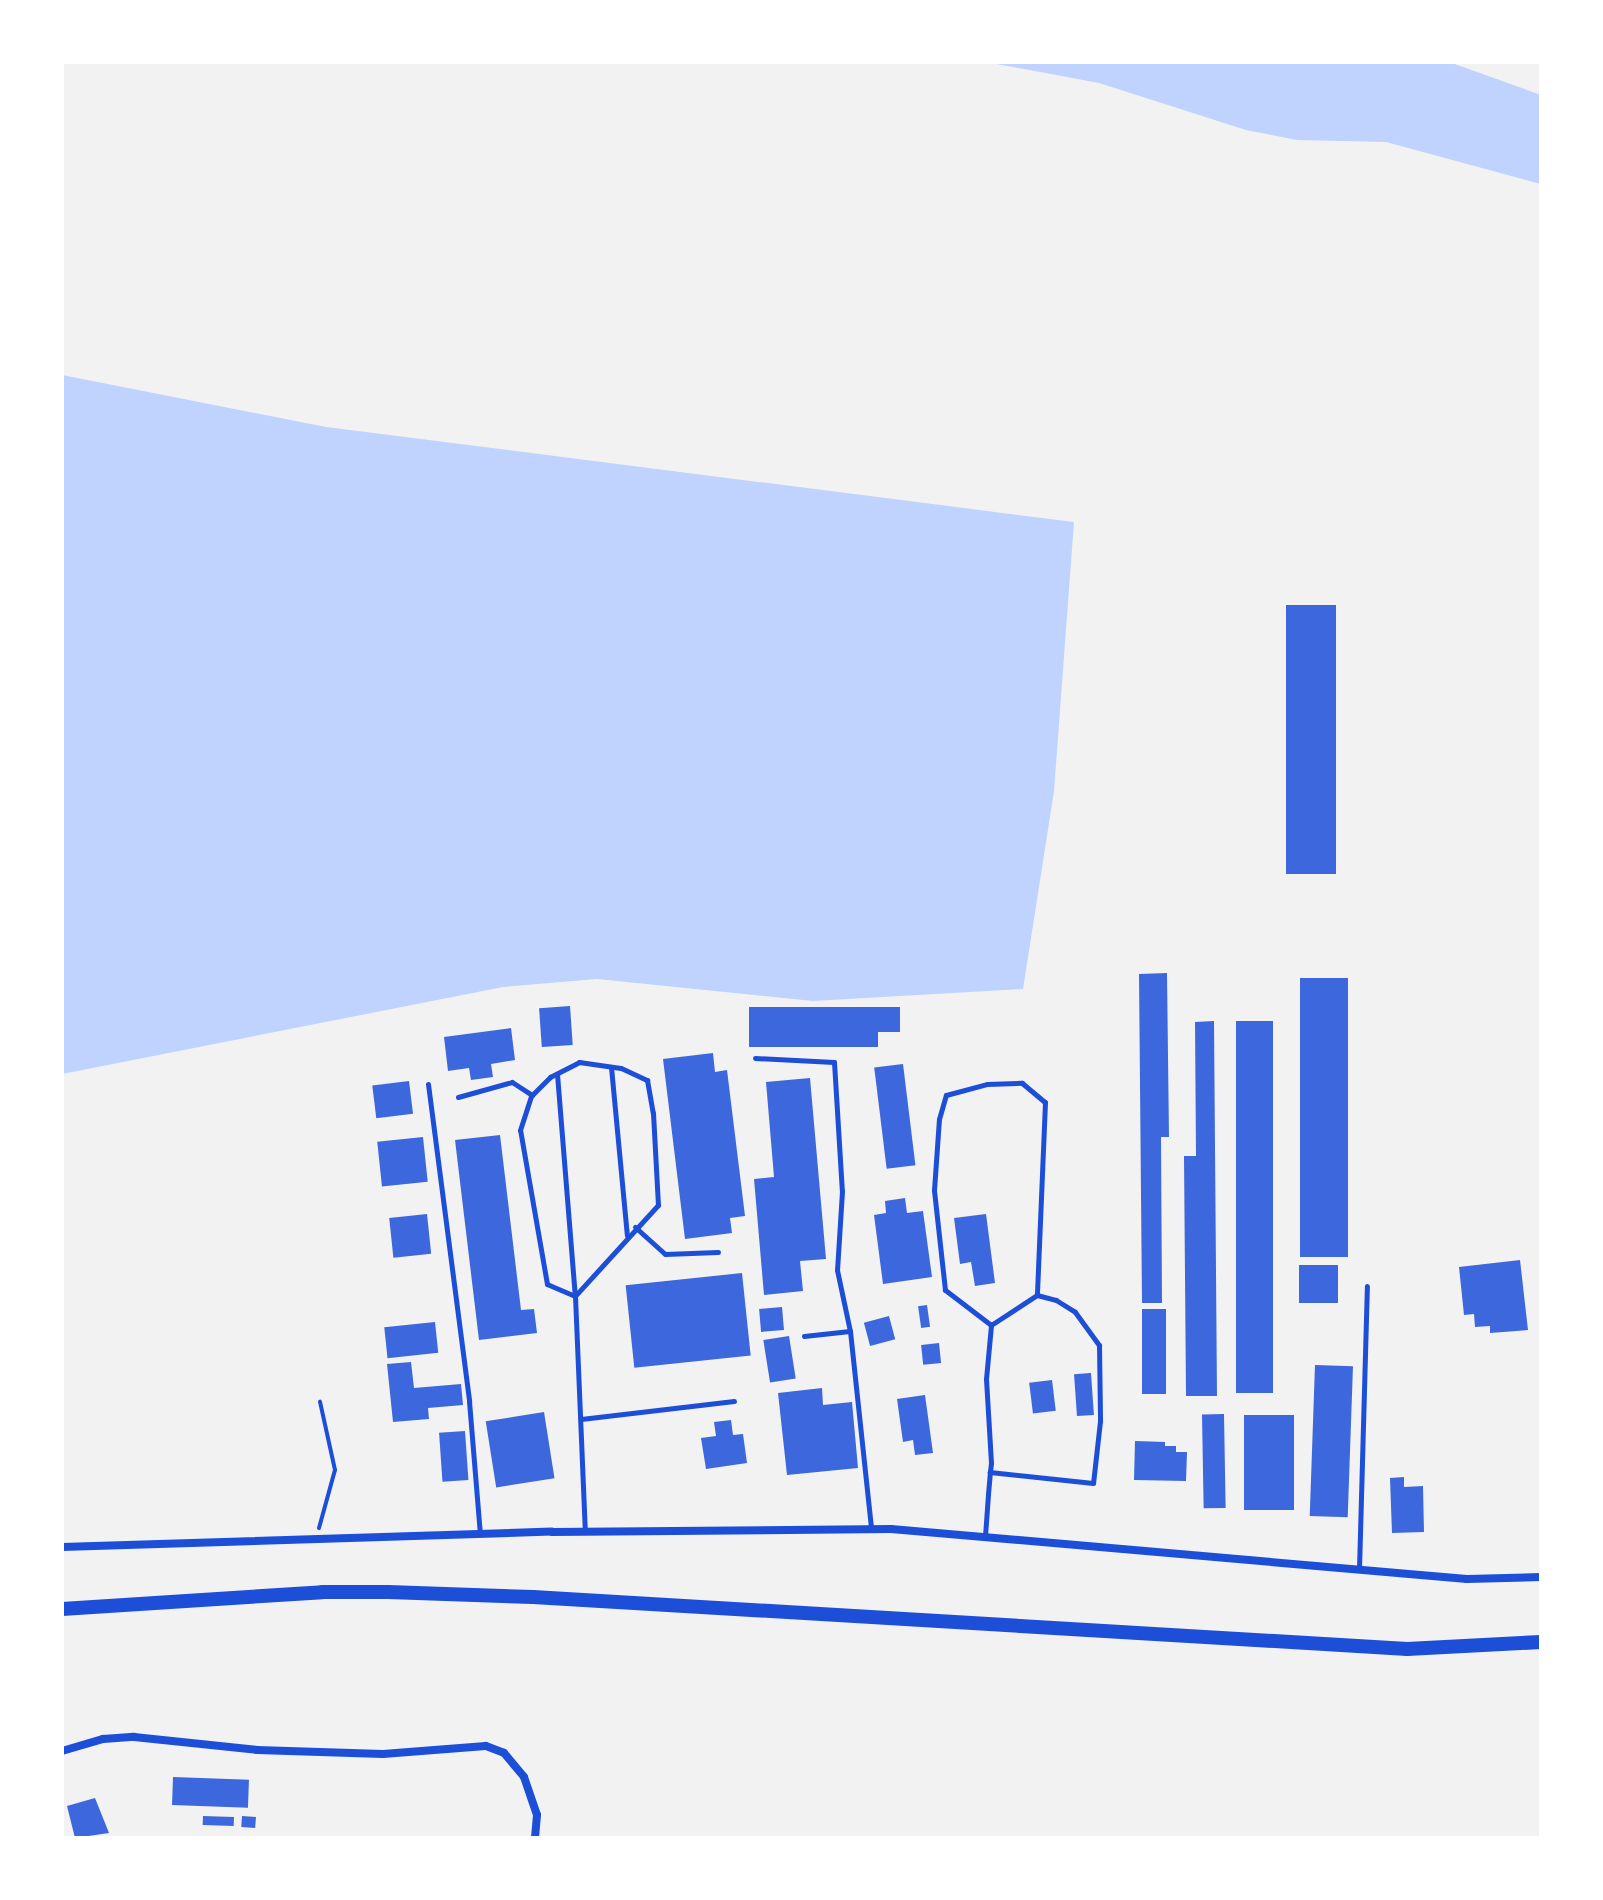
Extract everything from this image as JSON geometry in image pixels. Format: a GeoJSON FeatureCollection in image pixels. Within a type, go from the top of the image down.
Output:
{"type":"FeatureCollection","features":[{"type":"Feature","properties":{"kind":"main road"},"geometry":{"type":"LineString","coordinates":[[62,1609],[322,1592],[388,1592],[533,1597],[1407,1649],[1541,1642]]}},
{"type":"Feature","properties":{"kind":"street"},"geometry":{"type":"LineString","coordinates":[[62,1547],[585,1532],[871,1528],[1467,1579],[1541,1577]]}},
{"type":"Feature","properties":{"kind":"street"},"geometry":{"type":"LineString","coordinates":[[62,1751],[103,1739],[134,1737],[257,1750],[383,1754],[486,1746],[504,1753],[524,1777],[537,1815],[535,1838]]}},
{"type":"Feature","properties":{"kind":"lane"},"geometry":{"type":"LineString","coordinates":[[755,1058],[834,1062],[842,1191],[837,1270],[850,1331],[871,1528]]}},
{"type":"Feature","properties":{"kind":"lane"},"geometry":{"type":"LineString","coordinates":[[579,1062],[611,1067],[647,1080],[653,1113],[658,1205],[575,1296],[547,1284],[539,1253],[520,1130],[532,1095],[557,1073],[579,1062]]}},
{"type":"Feature","properties":{"kind":"lane"},"geometry":{"type":"LineString","coordinates":[[611,1067],[627,1236]]}},
{"type":"Feature","properties":{"kind":"lane"},"geometry":{"type":"LineString","coordinates":[[557,1073],[575,1296],[585,1532]]}},
{"type":"Feature","properties":{"kind":"lane"},"geometry":{"type":"LineString","coordinates":[[458,1097],[512,1082],[532,1095]]}},
{"type":"Feature","properties":{"kind":"lane"},"geometry":{"type":"LineString","coordinates":[[991,1325],[945,1290],[934,1190],[939,1119],[946,1095],[987,1084],[1022,1083],[1045,1102],[1037,1295]]}},
{"type":"Feature","properties":{"kind":"lane"},"geometry":{"type":"LineString","coordinates":[[428,1084],[469,1401],[480,1535]]}},
{"type":"Feature","properties":{"kind":"lane"},"geometry":{"type":"LineString","coordinates":[[635,1227],[665,1254],[718,1252]]}},
{"type":"Feature","properties":{"kind":"lane"},"geometry":{"type":"LineString","coordinates":[[1359,1570],[1367,1286]]}},
{"type":"Feature","properties":{"kind":"lane"},"geometry":{"type":"LineString","coordinates":[[990,1472],[1093,1483],[1100,1421],[1099,1345],[1075,1312],[1056,1300],[1037,1295],[991,1325]]}},
{"type":"Feature","properties":{"kind":"lane"},"geometry":{"type":"LineString","coordinates":[[985,1537],[990,1472],[986,1379],[991,1325]]}},
{"type":"Feature","properties":{"kind":"lane"},"geometry":{"type":"LineString","coordinates":[[804,1336],[850,1331]]}},
{"type":"Feature","properties":{"kind":"lane"},"geometry":{"type":"LineString","coordinates":[[581,1419],[734,1401]]}},
{"type":"Feature","properties":{"kind":"path"},"geometry":{"type":"LineString","coordinates":[[314,1542],[335,1470],[320,1402]]}},
{"type":"Feature","properties":{"kind":"water"},"geometry":{"type":"Polygon","coordinates":[[[986,62],[1449,62],[1541,95],[1541,184],[1386,142],[1297,140],[1246,130],[1099,83],[986,62]]]}},
{"type":"Feature","properties":{"kind":"water"},"geometry":{"type":"Polygon","coordinates":[[[62,375],[326,427],[1074,522],[1054,791],[1023,989],[813,1001],[597,979],[503,987],[62,1074],[62,375]]]}},
{"type":"Feature","properties":{"kind":"building"},"geometry":{"type":"Polygon","coordinates":[[[1286,605],[1336,605],[1336,874],[1286,874],[1286,605]]]}},
{"type":"Feature","properties":{"kind":"building"},"geometry":{"type":"Polygon","coordinates":[[[1167,973],[1169,1137],[1161,1137],[1162,1303],[1142,1303],[1139,974],[1167,973]]]}},
{"type":"Feature","properties":{"kind":"building"},"geometry":{"type":"Polygon","coordinates":[[[1300,978],[1348,978],[1348,1257],[1300,1257],[1300,978]]]}},
{"type":"Feature","properties":{"kind":"building"},"geometry":{"type":"Polygon","coordinates":[[[570,1006],[573,1045],[542,1047],[539,1008],[570,1006]]]}},
{"type":"Feature","properties":{"kind":"building"},"geometry":{"type":"Polygon","coordinates":[[[749,1007],[900,1007],[900,1032],[878,1032],[878,1047],[749,1047],[749,1007]]]}},
{"type":"Feature","properties":{"kind":"building"},"geometry":{"type":"Polygon","coordinates":[[[1214,1021],[1217,1396],[1186,1396],[1184,1156],[1196,1156],[1195,1022],[1214,1021]]]}},
{"type":"Feature","properties":{"kind":"building"},"geometry":{"type":"Polygon","coordinates":[[[1236,1021],[1273,1021],[1273,1393],[1236,1393],[1236,1021]]]}},
{"type":"Feature","properties":{"kind":"building"},"geometry":{"type":"Polygon","coordinates":[[[511,1028],[515,1060],[491,1064],[493,1077],[471,1080],[469,1068],[448,1071],[444,1037],[511,1028]]]}},
{"type":"Feature","properties":{"kind":"building"},"geometry":{"type":"Polygon","coordinates":[[[713,1053],[715,1072],[727,1070],[745,1216],[730,1218],[732,1233],[685,1239],[663,1059],[713,1053]]]}},
{"type":"Feature","properties":{"kind":"building"},"geometry":{"type":"Polygon","coordinates":[[[903,1064],[915,1165],[887,1169],[874,1068],[903,1064]]]}},
{"type":"Feature","properties":{"kind":"building"},"geometry":{"type":"Polygon","coordinates":[[[810,1078],[826,1259],[800,1261],[803,1291],[764,1295],[754,1179],[774,1177],[766,1082],[810,1078]]]}},
{"type":"Feature","properties":{"kind":"building"},"geometry":{"type":"Polygon","coordinates":[[[409,1081],[413,1114],[376,1118],[372,1086],[409,1081]]]}},
{"type":"Feature","properties":{"kind":"building"},"geometry":{"type":"Polygon","coordinates":[[[500,1135],[521,1310],[534,1309],[537,1333],[479,1340],[455,1140],[500,1135]]]}},
{"type":"Feature","properties":{"kind":"building"},"geometry":{"type":"Polygon","coordinates":[[[423,1137],[428,1182],[382,1187],[377,1142],[423,1137]]]}},
{"type":"Feature","properties":{"kind":"building"},"geometry":{"type":"Polygon","coordinates":[[[905,1198],[907,1213],[923,1211],[932,1277],[883,1284],[874,1215],[886,1213],[885,1201],[905,1198]]]}},
{"type":"Feature","properties":{"kind":"building"},"geometry":{"type":"Polygon","coordinates":[[[427,1214],[431,1254],[393,1258],[389,1218],[427,1214]]]}},
{"type":"Feature","properties":{"kind":"building"},"geometry":{"type":"Polygon","coordinates":[[[986,1214],[995,1283],[975,1286],[971,1262],[960,1264],[954,1218],[986,1214]]]}},
{"type":"Feature","properties":{"kind":"building"},"geometry":{"type":"Polygon","coordinates":[[[1520,1260],[1528,1330],[1490,1333],[1490,1326],[1475,1327],[1474,1314],[1464,1315],[1459,1267],[1520,1260]]]}},
{"type":"Feature","properties":{"kind":"building"},"geometry":{"type":"Polygon","coordinates":[[[1299,1265],[1338,1265],[1338,1303],[1299,1303],[1299,1265]]]}},
{"type":"Feature","properties":{"kind":"building"},"geometry":{"type":"Polygon","coordinates":[[[742,1273],[751,1356],[634,1368],[626,1285],[742,1273]]]}},
{"type":"Feature","properties":{"kind":"building"},"geometry":{"type":"Polygon","coordinates":[[[927,1305],[930,1327],[921,1328],[918,1306],[927,1305]]]}},
{"type":"Feature","properties":{"kind":"building"},"geometry":{"type":"Polygon","coordinates":[[[782,1307],[784,1330],[761,1332],[759,1309],[782,1307]]]}},
{"type":"Feature","properties":{"kind":"building"},"geometry":{"type":"Polygon","coordinates":[[[1142,1309],[1166,1309],[1166,1394],[1142,1394],[1142,1309]]]}},
{"type":"Feature","properties":{"kind":"building"},"geometry":{"type":"Polygon","coordinates":[[[889,1316],[895,1339],[870,1346],[864,1323],[889,1316]]]}},
{"type":"Feature","properties":{"kind":"building"},"geometry":{"type":"Polygon","coordinates":[[[435,1322],[438,1353],[388,1358],[384,1327],[435,1322]]]}},
{"type":"Feature","properties":{"kind":"building"},"geometry":{"type":"Polygon","coordinates":[[[789,1336],[796,1378],[770,1383],[763,1340],[789,1336]]]}},
{"type":"Feature","properties":{"kind":"building"},"geometry":{"type":"Polygon","coordinates":[[[939,1343],[941,1363],[923,1365],[921,1345],[939,1343]]]}},
{"type":"Feature","properties":{"kind":"building"},"geometry":{"type":"Polygon","coordinates":[[[411,1362],[414,1388],[461,1384],[463,1405],[428,1408],[429,1419],[393,1422],[387,1364],[411,1362]]]}},
{"type":"Feature","properties":{"kind":"building"},"geometry":{"type":"Polygon","coordinates":[[[1315,1365],[1353,1366],[1348,1517],[1310,1516],[1315,1365]]]}},
{"type":"Feature","properties":{"kind":"building"},"geometry":{"type":"Polygon","coordinates":[[[1091,1373],[1094,1415],[1077,1416],[1074,1374],[1091,1373]]]}},
{"type":"Feature","properties":{"kind":"building"},"geometry":{"type":"Polygon","coordinates":[[[1052,1380],[1056,1411],[1033,1414],[1029,1383],[1052,1380]]]}},
{"type":"Feature","properties":{"kind":"building"},"geometry":{"type":"Polygon","coordinates":[[[822,1388],[823,1405],[852,1402],[858,1468],[787,1475],[778,1393],[822,1388]]]}},
{"type":"Feature","properties":{"kind":"building"},"geometry":{"type":"Polygon","coordinates":[[[925,1395],[933,1453],[915,1455],[913,1440],[903,1442],[897,1399],[925,1395]]]}},
{"type":"Feature","properties":{"kind":"building"},"geometry":{"type":"Polygon","coordinates":[[[544,1412],[554,1478],[496,1487],[486,1421],[544,1412]]]}},
{"type":"Feature","properties":{"kind":"building"},"geometry":{"type":"Polygon","coordinates":[[[1202,1414],[1224,1414],[1226,1508],[1204,1508],[1202,1414]]]}},
{"type":"Feature","properties":{"kind":"building"},"geometry":{"type":"Polygon","coordinates":[[[1244,1415],[1294,1415],[1294,1510],[1244,1510],[1244,1415]]]}},
{"type":"Feature","properties":{"kind":"building"},"geometry":{"type":"Polygon","coordinates":[[[731,1420],[733,1435],[743,1434],[747,1463],[706,1469],[701,1438],[716,1436],[714,1422],[731,1420]]]}},
{"type":"Feature","properties":{"kind":"building"},"geometry":{"type":"Polygon","coordinates":[[[465,1431],[468,1480],[442,1482],[439,1433],[465,1431]]]}},
{"type":"Feature","properties":{"kind":"building"},"geometry":{"type":"Polygon","coordinates":[[[1135,1441],[1165,1442],[1165,1446],[1176,1446],[1176,1452],[1187,1452],[1186,1481],[1134,1480],[1135,1441]]]}},
{"type":"Feature","properties":{"kind":"building"},"geometry":{"type":"Polygon","coordinates":[[[1404,1477],[1404,1487],[1423,1486],[1424,1532],[1392,1533],[1390,1478],[1404,1477]]]}},
{"type":"Feature","properties":{"kind":"building"},"geometry":{"type":"Polygon","coordinates":[[[173,1777],[249,1780],[248,1808],[172,1805],[173,1777]]]}},
{"type":"Feature","properties":{"kind":"building"},"geometry":{"type":"Polygon","coordinates":[[[95,1798],[109,1833],[75,1838],[67,1806],[95,1798]]]}},
{"type":"Feature","properties":{"kind":"building"},"geometry":{"type":"Polygon","coordinates":[[[203,1816],[234,1817],[234,1826],[203,1825],[203,1816]]]}},
{"type":"Feature","properties":{"kind":"building"},"geometry":{"type":"Polygon","coordinates":[[[242,1816],[256,1817],[255,1828],[241,1827],[242,1816]]]}}]}
